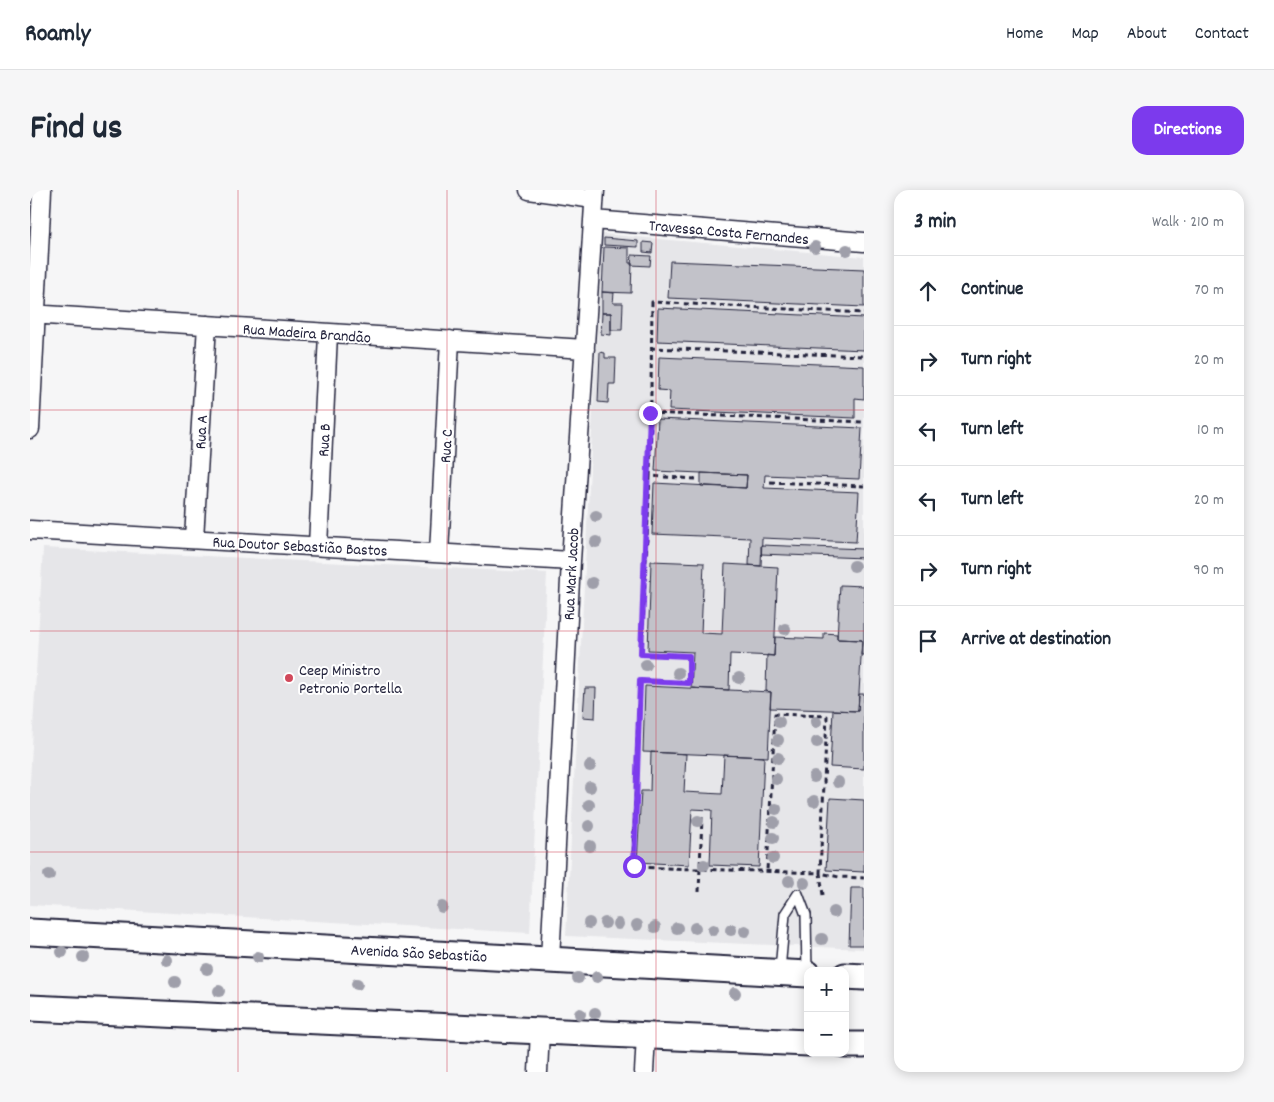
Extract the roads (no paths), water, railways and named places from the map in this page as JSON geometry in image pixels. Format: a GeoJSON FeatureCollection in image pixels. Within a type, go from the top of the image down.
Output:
{"type":"FeatureCollection","features":[{"type":"Feature","properties":{"kind":"main road","name":"Avenida São Sebastião"},"geometry":{"type":"LineString","coordinates":[[30,932],[804,974]]}},
{"type":"Feature","properties":{"kind":"main road"},"geometry":{"type":"LineString","coordinates":[[849,976],[864,977]]}},
{"type":"Feature","properties":{"kind":"main road"},"geometry":{"type":"LineString","coordinates":[[30,1008],[804,1043]]}},
{"type":"Feature","properties":{"kind":"main road"},"geometry":{"type":"LineString","coordinates":[[849,1044],[864,1045]]}},
{"type":"Feature","properties":{"kind":"street"},"geometry":{"type":"LineString","coordinates":[[30,430],[32,314],[42,190]]}},
{"type":"Feature","properties":{"kind":"street"},"geometry":{"type":"LineString","coordinates":[[529,190],[594,195]]}},
{"type":"Feature","properties":{"kind":"street","name":"Rua Mark Jacob"},"geometry":{"type":"LineString","coordinates":[[550,959],[571,562],[594,195]]}},
{"type":"Feature","properties":{"kind":"street","name":"Travessa Costa Fernandes"},"geometry":{"type":"LineString","coordinates":[[593,220],[864,242]]}},
{"type":"Feature","properties":{"kind":"street","name":"Rua Madeira Brandão"},"geometry":{"type":"LineString","coordinates":[[32,314],[584,349]]}},
{"type":"Feature","properties":{"kind":"street","name":"Rua A"},"geometry":{"type":"LineString","coordinates":[[194,538],[207,325]]}},
{"type":"Feature","properties":{"kind":"street","name":"Rua B"},"geometry":{"type":"LineString","coordinates":[[318,546],[328,334]]}},
{"type":"Feature","properties":{"kind":"street","name":"Rua C"},"geometry":{"type":"LineString","coordinates":[[439,553],[450,340]]}},
{"type":"Feature","properties":{"kind":"street","name":"Rua Doutor Sebastião Bastos"},"geometry":{"type":"LineString","coordinates":[[30,530],[194,538],[571,562]]}},
{"type":"Feature","properties":{"kind":"street"},"geometry":{"type":"LineString","coordinates":[[538,1072],[540,1031]]}},
{"type":"Feature","properties":{"kind":"street"},"geometry":{"type":"LineString","coordinates":[[644,1072],[646,1036]]}},
{"type":"Feature","properties":{"kind":"lane"},"geometry":{"type":"LineString","coordinates":[[780,973],[785,914],[798,894],[806,915],[808,967]]}},
{"type":"Feature","properties":{"kind":"place","name":"Ceep Ministro Petronio Portella"},"geometry":{"type":"Point","coordinates":[289,678]}}]}
